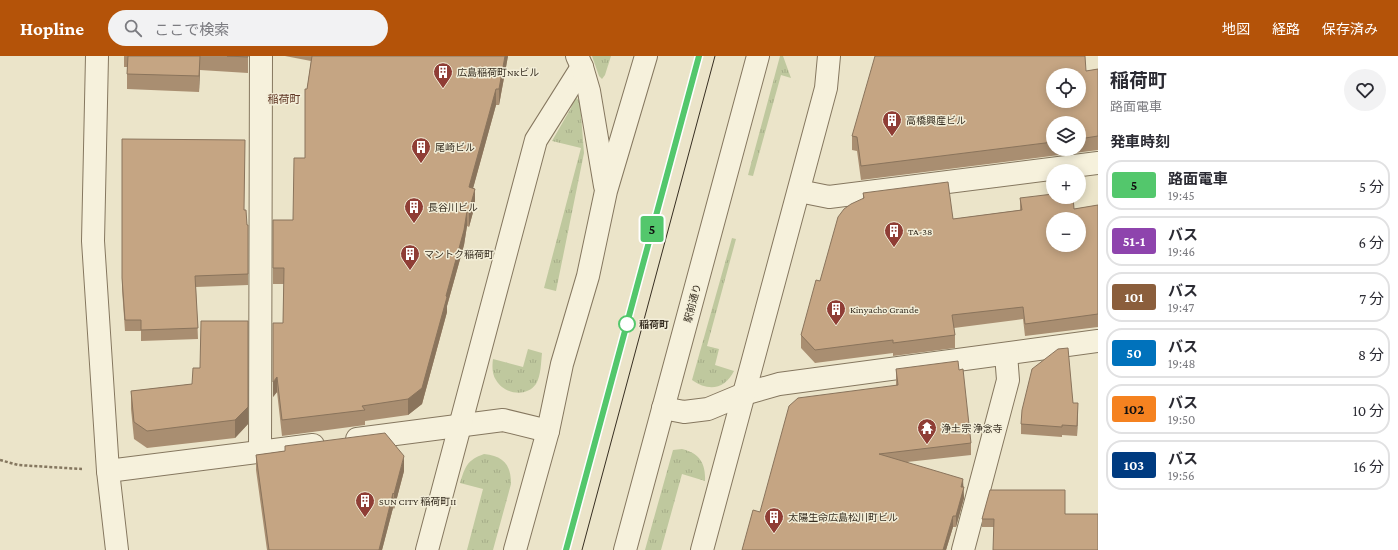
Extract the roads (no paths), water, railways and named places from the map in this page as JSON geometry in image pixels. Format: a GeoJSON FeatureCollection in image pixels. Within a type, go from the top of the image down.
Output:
{"type":"FeatureCollection","features":[{"type":"Feature","properties":{"kind":"street"},"geometry":{"type":"LineString","coordinates":[[98,56],[93,241],[108,471],[117,550]]}},
{"type":"Feature","properties":{"kind":"street"},"geometry":{"type":"LineString","coordinates":[[260,452],[261,56]]}},
{"type":"Feature","properties":{"kind":"street"},"geometry":{"type":"LineString","coordinates":[[516,550],[548,431],[562,364],[588,276],[606,191],[646,56]]}},
{"type":"Feature","properties":{"kind":"street","name":"駅前通り"},"geometry":{"type":"LineString","coordinates":[[625,550],[758,56]]}},
{"type":"Feature","properties":{"kind":"street"},"geometry":{"type":"LineString","coordinates":[[702,550],[826,88],[829,56]]}},
{"type":"Feature","properties":{"kind":"street"},"geometry":{"type":"LineString","coordinates":[[580,61],[589,91],[606,191]]}},
{"type":"Feature","properties":{"kind":"street"},"geometry":{"type":"LineString","coordinates":[[427,550],[536,140],[580,61]]}},
{"type":"Feature","properties":{"kind":"street"},"geometry":{"type":"LineString","coordinates":[[799,191],[829,197],[1098,163]]}},
{"type":"Feature","properties":{"kind":"street"},"geometry":{"type":"LineString","coordinates":[[664,408],[684,412],[708,410],[744,394],[779,384],[1098,341]]}},
{"type":"Feature","properties":{"kind":"street"},"geometry":{"type":"LineString","coordinates":[[963,550],[1008,380],[1006,354]]}},
{"type":"Feature","properties":{"kind":"street"},"geometry":{"type":"LineString","coordinates":[[108,471],[503,420],[548,431]]}},
{"type":"Feature","properties":{"kind":"tram line"},"geometry":{"type":"LineString","coordinates":[[566,550],[699,56]]}},
{"type":"Feature","properties":{"kind":"tram line","name":"5"},"geometry":{"type":"LineString","coordinates":[[566,550],[699,56]]}},
{"type":"Feature","properties":{"kind":"tram line"},"geometry":{"type":"LineString","coordinates":[[582,550],[715,56]]}},
{"type":"Feature","properties":{"kind":"place","name":"広島稲荷町NKビル"},"geometry":{"type":"Point","coordinates":[443,89]}},
{"type":"Feature","properties":{"kind":"place","name":"高橋興産ビル"},"geometry":{"type":"Point","coordinates":[892,137]}},
{"type":"Feature","properties":{"kind":"place","name":"尾崎ビル"},"geometry":{"type":"Point","coordinates":[421,164]}},
{"type":"Feature","properties":{"kind":"place","name":"長谷川ビル"},"geometry":{"type":"Point","coordinates":[414,224]}},
{"type":"Feature","properties":{"kind":"place","name":"TA-38"},"geometry":{"type":"Point","coordinates":[894,248]}},
{"type":"Feature","properties":{"kind":"place","name":"マントク稲荷町"},"geometry":{"type":"Point","coordinates":[410,271]}},
{"type":"Feature","properties":{"kind":"place","name":"稲荷町"},"geometry":{"type":"Point","coordinates":[627,324]}},
{"type":"Feature","properties":{"kind":"place","name":"Kinyacho Grande"},"geometry":{"type":"Point","coordinates":[836,326]}},
{"type":"Feature","properties":{"kind":"place","name":"浄土宗 浄念寺"},"geometry":{"type":"Point","coordinates":[927,445]}},
{"type":"Feature","properties":{"kind":"place","name":"SUN CITY 稲荷町II"},"geometry":{"type":"Point","coordinates":[365,518]}},
{"type":"Feature","properties":{"kind":"place","name":"太陽生命広島松川町ビル"},"geometry":{"type":"Point","coordinates":[774,534]}},
{"type":"Feature","properties":{"kind":"district","name":"稲荷町"},"geometry":{"type":"Point","coordinates":[284,99]}}]}
